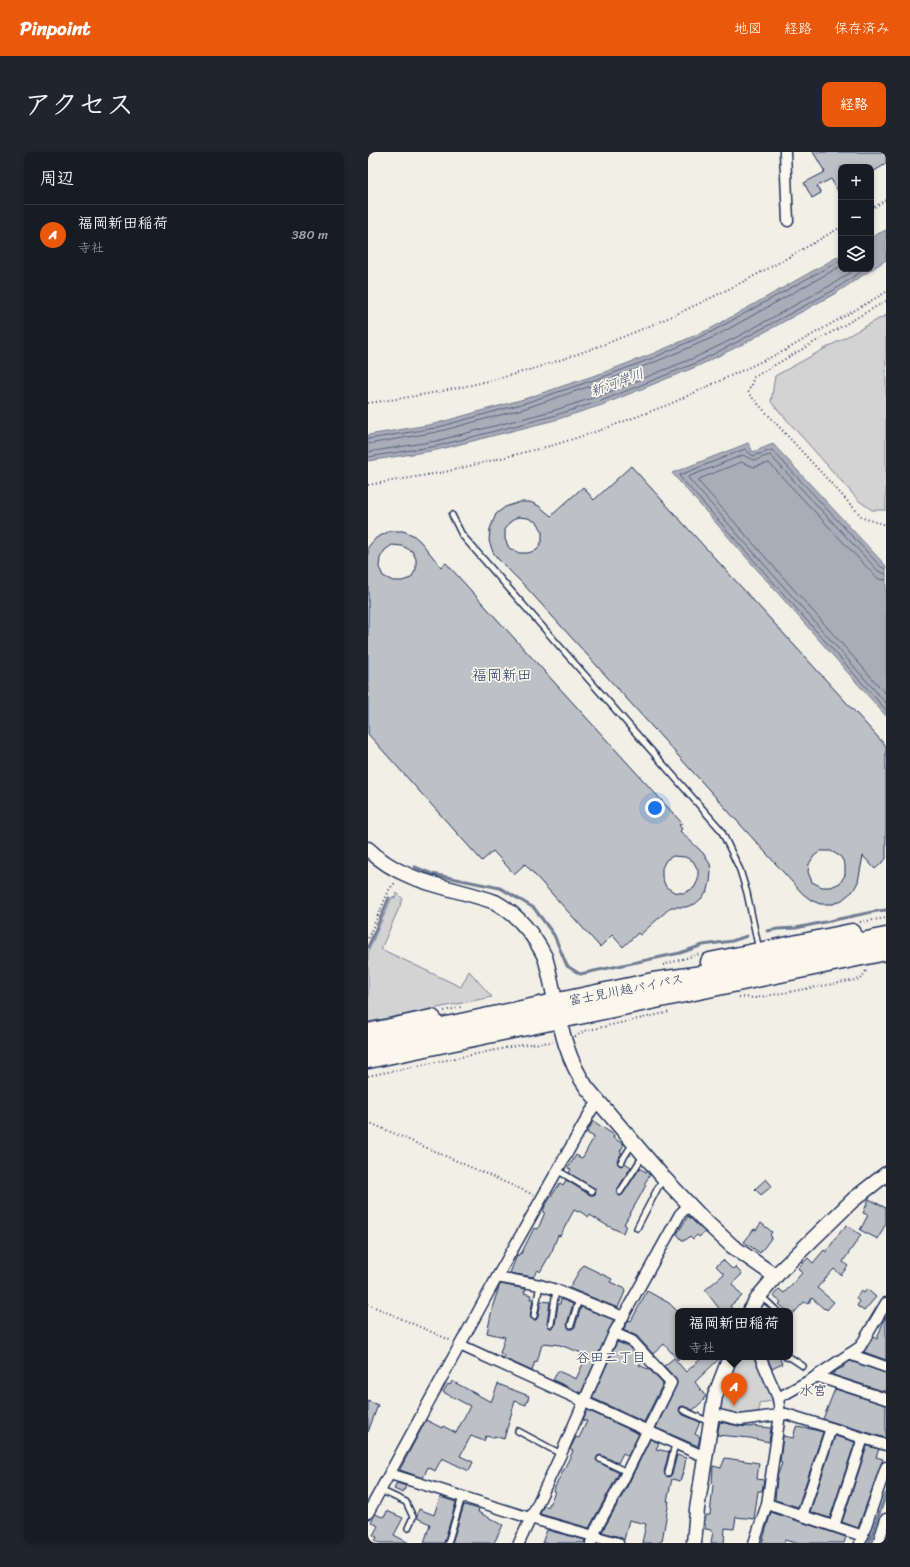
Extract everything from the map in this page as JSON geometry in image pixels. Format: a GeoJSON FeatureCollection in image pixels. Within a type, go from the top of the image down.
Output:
{"type":"FeatureCollection","features":[{"type":"Feature","properties":{"kind":"highway"},"geometry":{"type":"LineString","coordinates":[[653,982],[696,965],[868,930],[886,930]]}},
{"type":"Feature","properties":{"kind":"highway","name":"富士見川越バイパス"},"geometry":{"type":"LineString","coordinates":[[368,1059],[561,1025],[653,982],[716,973],[886,937]]}},
{"type":"Feature","properties":{"kind":"highway","name":"富士見川越バイパス"},"geometry":{"type":"LineString","coordinates":[[672,1004],[886,951]]}},
{"type":"Feature","properties":{"kind":"highway"},"geometry":{"type":"LineString","coordinates":[[368,1070],[541,1034],[561,1025],[672,1004]]}},
{"type":"Feature","properties":{"kind":"highway"},"geometry":{"type":"LineString","coordinates":[[368,1033],[462,1012],[489,1018]]}},
{"type":"Feature","properties":{"kind":"highway","name":"富士見川越バイパス"},"geometry":{"type":"LineString","coordinates":[[368,1045],[409,1037],[428,1030],[489,1018],[561,1025]]}},
{"type":"Feature","properties":{"kind":"street"},"geometry":{"type":"LineString","coordinates":[[785,152],[788,221]]}},
{"type":"Feature","properties":{"kind":"street"},"geometry":{"type":"LineString","coordinates":[[368,849],[392,868],[411,877],[495,902],[522,923],[531,934],[545,957],[567,1049],[577,1074],[598,1102],[663,1177],[705,1221],[727,1241],[775,1276]]}},
{"type":"Feature","properties":{"kind":"street"},"geometry":{"type":"LineString","coordinates":[[368,1513],[541,1198],[591,1111],[598,1102]]}},
{"type":"Feature","properties":{"kind":"street"},"geometry":{"type":"LineString","coordinates":[[752,1308],[775,1276],[853,1200],[886,1174]]}},
{"type":"Feature","properties":{"kind":"street"},"geometry":{"type":"LineString","coordinates":[[519,1543],[561,1454],[614,1334],[680,1214],[690,1204]]}},
{"type":"Feature","properties":{"kind":"street"},"geometry":{"type":"LineString","coordinates":[[497,1277],[540,1285],[556,1290],[623,1317]]}},
{"type":"Feature","properties":{"kind":"street"},"geometry":{"type":"LineString","coordinates":[[778,1398],[816,1376],[860,1347],[886,1303]]}},
{"type":"Feature","properties":{"kind":"street"},"geometry":{"type":"LineString","coordinates":[[592,1540],[671,1383],[632,1341],[614,1334]]}},
{"type":"Feature","properties":{"kind":"street"},"geometry":{"type":"LineString","coordinates":[[460,1345],[705,1457]]}},
{"type":"Feature","properties":{"kind":"street"},"geometry":{"type":"LineString","coordinates":[[849,1354],[886,1367]]}},
{"type":"Feature","properties":{"kind":"street"},"geometry":{"type":"LineString","coordinates":[[694,1543],[697,1509],[714,1396],[729,1360]]}},
{"type":"Feature","properties":{"kind":"street"},"geometry":{"type":"LineString","coordinates":[[754,1543],[767,1504],[780,1414],[778,1398],[761,1360]]}},
{"type":"Feature","properties":{"kind":"street"},"geometry":{"type":"LineString","coordinates":[[816,1376],[886,1399]]}},
{"type":"Feature","properties":{"kind":"street"},"geometry":{"type":"LineString","coordinates":[[711,1418],[740,1420],[786,1414],[886,1445]]}},
{"type":"Feature","properties":{"kind":"street"},"geometry":{"type":"LineString","coordinates":[[802,1516],[831,1428]]}},
{"type":"Feature","properties":{"kind":"street"},"geometry":{"type":"LineString","coordinates":[[834,1526],[863,1438]]}},
{"type":"Feature","properties":{"kind":"street"},"geometry":{"type":"LineString","coordinates":[[767,1504],[834,1526],[862,1539],[886,1467]]}},
{"type":"Feature","properties":{"kind":"street"},"geometry":{"type":"LineString","coordinates":[[390,1474],[530,1518],[592,1540],[618,1543]]}},
{"type":"Feature","properties":{"kind":"street"},"geometry":{"type":"LineString","coordinates":[[878,1543],[886,1519]]}},
{"type":"Feature","properties":{"kind":"lane"},"geometry":{"type":"LineString","coordinates":[[452,515],[462,535],[721,830],[740,870],[747,893],[760,951]]}},
{"type":"Feature","properties":{"kind":"lane"},"geometry":{"type":"LineString","coordinates":[[621,1162],[633,1142]]}},
{"type":"Feature","properties":{"kind":"lane"},"geometry":{"type":"LineString","coordinates":[[620,1192],[638,1161],[644,1154]]}},
{"type":"Feature","properties":{"kind":"lane"},"geometry":{"type":"LineString","coordinates":[[557,1170],[592,1190]]}},
{"type":"Feature","properties":{"kind":"lane"},"geometry":{"type":"LineString","coordinates":[[637,1228],[663,1177]]}},
{"type":"Feature","properties":{"kind":"lane"},"geometry":{"type":"LineString","coordinates":[[534,1316],[540,1285]]}},
{"type":"Feature","properties":{"kind":"lane"},"geometry":{"type":"LineString","coordinates":[[551,1324],[556,1290]]}},
{"type":"Feature","properties":{"kind":"lane"},"geometry":{"type":"LineString","coordinates":[[760,1295],[774,1308]]}},
{"type":"Feature","properties":{"kind":"lane"},"geometry":{"type":"LineString","coordinates":[[571,1325],[579,1299]]}},
{"type":"Feature","properties":{"kind":"lane"},"geometry":{"type":"LineString","coordinates":[[793,1359],[803,1366]]}},
{"type":"Feature","properties":{"kind":"lane"},"geometry":{"type":"LineString","coordinates":[[683,1410],[711,1418]]}},
{"type":"Feature","properties":{"kind":"lane"},"geometry":{"type":"LineString","coordinates":[[518,1431],[561,1454]]}},
{"type":"Feature","properties":{"kind":"lane"},"geometry":{"type":"LineString","coordinates":[[668,1472],[675,1444]]}},
{"type":"Feature","properties":{"kind":"lane"},"geometry":{"type":"LineString","coordinates":[[600,1459],[627,1472]]}},
{"type":"Feature","properties":{"kind":"lane"},"geometry":{"type":"LineString","coordinates":[[380,1490],[406,1502],[413,1516],[408,1528]]}},
{"type":"Feature","properties":{"kind":"lane"},"geometry":{"type":"LineString","coordinates":[[448,1543],[462,1497]]}},
{"type":"Feature","properties":{"kind":"path"},"geometry":{"type":"LineString","coordinates":[[874,207],[886,200]]}},
{"type":"Feature","properties":{"kind":"path"},"geometry":{"type":"LineString","coordinates":[[368,404],[416,396],[501,378],[594,348],[644,329],[738,285],[838,229]]}},
{"type":"Feature","properties":{"kind":"path"},"geometry":{"type":"LineString","coordinates":[[368,485],[445,472],[554,445],[601,430],[670,404],[786,350],[886,292]]}},
{"type":"Feature","properties":{"kind":"path"},"geometry":{"type":"LineString","coordinates":[[886,301],[754,377],[748,393],[863,518],[886,525]]}},
{"type":"Feature","properties":{"kind":"path"},"geometry":{"type":"LineString","coordinates":[[368,938],[390,888],[395,883]]}},
{"type":"Feature","properties":{"kind":"path"},"geometry":{"type":"LineString","coordinates":[[732,998],[755,998],[861,979],[870,964]]}},
{"type":"Feature","properties":{"kind":"path"},"geometry":{"type":"LineString","coordinates":[[368,1076],[520,1045],[561,1025],[584,1031],[672,1004]]}},
{"type":"Feature","properties":{"kind":"path"},"geometry":{"type":"LineString","coordinates":[[368,1122],[541,1198]]}},
{"type":"Feature","properties":{"kind":"path"},"geometry":{"type":"LineString","coordinates":[[368,1304],[460,1345]]}},
{"type":"Feature","properties":{"kind":"shaded area"},"geometry":{"type":"Polygon","coordinates":[[[886,315],[886,510],[872,510],[859,501],[771,402],[775,376],[886,315]]]}},
{"type":"Feature","properties":{"kind":"shaded area"},"geometry":{"type":"Polygon","coordinates":[[[397,893],[403,899],[381,949],[461,987],[469,971],[492,997],[368,1022],[368,952],[392,897],[395,898],[397,893]]]}},
{"type":"Feature","properties":{"kind":"shaded area"},"geometry":{"type":"Polygon","coordinates":[[[737,1360],[755,1360],[766,1381],[773,1401],[759,1403],[759,1415],[741,1417],[719,1412],[719,1406],[737,1360]]]}},
{"type":"Feature","properties":{"kind":"water"},"geometry":{"type":"Polygon","coordinates":[[[886,230],[886,260],[874,268],[874,236],[886,230]]]}},
{"type":"Feature","properties":{"kind":"water","name":"新河岸川"},"geometry":{"type":"Polygon","coordinates":[[[838,257],[838,272],[868,272],[836,293],[743,344],[698,366],[602,405],[555,420],[437,450],[368,461],[368,435],[434,424],[524,399],[602,373],[652,354],[710,329],[838,257]]]}},
{"type":"Feature","properties":{"kind":"water"},"geometry":{"type":"Polygon","coordinates":[[[748,443],[753,452],[773,444],[886,566],[886,716],[672,473],[748,443]]]}},
{"type":"Feature","properties":{"kind":"building"},"geometry":{"type":"Polygon","coordinates":[[[813,152],[886,152],[886,164],[874,171],[874,164],[838,164],[838,191],[831,179],[817,186],[821,193],[812,198],[804,183],[825,172],[813,152]]]}},
{"type":"Feature","properties":{"kind":"building"},"geometry":{"type":"Polygon","coordinates":[[[631,466],[886,746],[886,859],[875,869],[863,856],[858,882],[853,891],[842,900],[833,904],[820,904],[803,894],[493,552],[489,541],[490,529],[496,514],[505,507],[520,502],[530,502],[539,506],[551,516],[583,487],[594,500],[631,466]],[[518,517],[510,522],[505,530],[505,539],[509,548],[519,553],[528,553],[537,550],[542,541],[542,531],[538,523],[528,518],[518,517]],[[821,851],[814,856],[809,864],[808,872],[812,882],[822,887],[831,887],[840,883],[845,875],[845,865],[841,857],[831,851],[821,851]]]}},
{"type":"Feature","properties":{"kind":"building"},"geometry":{"type":"Polygon","coordinates":[[[390,531],[403,531],[413,535],[420,541],[441,567],[446,563],[682,823],[679,825],[682,829],[680,831],[703,853],[710,864],[710,882],[708,890],[702,898],[695,904],[686,907],[671,907],[640,935],[638,933],[623,947],[612,935],[600,947],[525,864],[514,874],[493,851],[482,861],[368,734],[368,547],[376,538],[390,531]],[[392,545],[385,550],[380,558],[379,567],[383,576],[393,581],[402,581],[411,578],[416,569],[416,559],[412,551],[402,546],[392,545]],[[673,856],[666,860],[662,868],[662,877],[666,887],[674,892],[684,893],[694,888],[698,880],[698,870],[693,861],[685,857],[673,856]]]}},
{"type":"Feature","properties":{"kind":"building"},"geometry":{"type":"Polygon","coordinates":[[[593,1121],[614,1135],[613,1138],[624,1144],[620,1152],[622,1153],[617,1160],[618,1164],[621,1166],[625,1163],[631,1167],[617,1190],[618,1195],[620,1196],[623,1194],[640,1168],[650,1175],[624,1224],[626,1225],[623,1233],[590,1215],[589,1217],[579,1211],[574,1210],[560,1236],[558,1235],[552,1251],[540,1272],[538,1270],[533,1277],[510,1273],[517,1255],[518,1256],[520,1253],[521,1254],[534,1228],[538,1229],[545,1212],[543,1211],[545,1206],[560,1183],[563,1185],[566,1180],[590,1195],[594,1195],[596,1193],[594,1188],[569,1173],[571,1169],[568,1168],[576,1155],[581,1158],[583,1157],[594,1137],[587,1133],[593,1121]]]}},
{"type":"Feature","properties":{"kind":"building"},"geometry":{"type":"Polygon","coordinates":[[[766,1179],[772,1186],[761,1195],[755,1189],[766,1179]]]}},
{"type":"Feature","properties":{"kind":"building"},"geometry":{"type":"Polygon","coordinates":[[[869,1199],[886,1208],[886,1223],[878,1239],[860,1230],[868,1215],[863,1213],[869,1199]]]}},
{"type":"Feature","properties":{"kind":"building"},"geometry":{"type":"Polygon","coordinates":[[[688,1216],[705,1232],[699,1237],[697,1235],[693,1239],[690,1236],[686,1240],[682,1240],[677,1234],[688,1216]]]}},
{"type":"Feature","properties":{"kind":"building"},"geometry":{"type":"Polygon","coordinates":[[[761,1223],[772,1232],[770,1235],[772,1237],[760,1253],[744,1242],[754,1229],[756,1230],[761,1223]]]}},
{"type":"Feature","properties":{"kind":"building"},"geometry":{"type":"Polygon","coordinates":[[[846,1225],[861,1235],[843,1262],[848,1266],[841,1275],[834,1269],[817,1288],[834,1302],[827,1310],[812,1298],[808,1304],[804,1302],[793,1314],[793,1308],[784,1308],[779,1304],[781,1302],[773,1296],[779,1289],[784,1293],[802,1273],[798,1268],[808,1258],[813,1263],[824,1250],[826,1252],[842,1229],[843,1230],[846,1225]]]}},
{"type":"Feature","properties":{"kind":"building"},"geometry":{"type":"Polygon","coordinates":[[[723,1260],[731,1268],[733,1269],[735,1267],[742,1274],[732,1284],[742,1296],[730,1306],[732,1308],[719,1308],[705,1290],[724,1274],[716,1266],[723,1260]]]}},
{"type":"Feature","properties":{"kind":"building"},"geometry":{"type":"Polygon","coordinates":[[[583,1265],[612,1279],[610,1282],[626,1289],[618,1308],[569,1288],[583,1265]]]}},
{"type":"Feature","properties":{"kind":"building"},"geometry":{"type":"Polygon","coordinates":[[[500,1284],[526,1289],[524,1293],[531,1295],[530,1299],[533,1299],[530,1316],[533,1320],[536,1320],[538,1317],[541,1301],[550,1302],[547,1323],[550,1328],[553,1328],[555,1325],[558,1304],[560,1304],[561,1299],[573,1304],[567,1324],[569,1329],[575,1327],[581,1307],[614,1320],[581,1393],[553,1380],[558,1371],[576,1379],[587,1355],[560,1345],[544,1343],[542,1344],[537,1362],[535,1361],[532,1371],[503,1358],[504,1355],[500,1353],[505,1337],[487,1333],[493,1305],[500,1284]]]}},
{"type":"Feature","properties":{"kind":"building"},"geometry":{"type":"Polygon","coordinates":[[[867,1289],[876,1297],[864,1311],[857,1306],[859,1302],[856,1298],[861,1291],[864,1293],[867,1289]]]}},
{"type":"Feature","properties":{"kind":"building"},"geometry":{"type":"Polygon","coordinates":[[[647,1291],[669,1303],[675,1309],[675,1357],[664,1344],[653,1354],[637,1336],[623,1330],[629,1320],[631,1321],[647,1291]]]}},
{"type":"Feature","properties":{"kind":"building"},"geometry":{"type":"Polygon","coordinates":[[[885,1317],[886,1360],[864,1352],[873,1337],[877,1339],[885,1317]]]}},
{"type":"Feature","properties":{"kind":"building"},"geometry":{"type":"Polygon","coordinates":[[[617,1342],[628,1346],[643,1362],[639,1365],[650,1370],[663,1384],[644,1422],[592,1398],[617,1342]]]}},
{"type":"Feature","properties":{"kind":"building"},"geometry":{"type":"Polygon","coordinates":[[[674,1358],[686,1372],[700,1360],[718,1360],[695,1382],[706,1397],[703,1399],[704,1400],[693,1410],[683,1406],[680,1407],[679,1410],[681,1414],[700,1422],[695,1434],[700,1437],[698,1446],[656,1428],[677,1383],[676,1379],[664,1366],[674,1358]]]}},
{"type":"Feature","properties":{"kind":"building"},"geometry":{"type":"Polygon","coordinates":[[[768,1360],[780,1360],[782,1364],[772,1369],[768,1360]]]}},
{"type":"Feature","properties":{"kind":"building"},"geometry":{"type":"Polygon","coordinates":[[[850,1361],[886,1373],[886,1392],[833,1375],[834,1372],[843,1368],[844,1365],[850,1361]]]}},
{"type":"Feature","properties":{"kind":"building"},"geometry":{"type":"Polygon","coordinates":[[[452,1381],[491,1402],[498,1384],[529,1396],[526,1405],[515,1401],[504,1439],[494,1436],[494,1438],[486,1436],[484,1441],[471,1436],[460,1456],[473,1462],[469,1471],[442,1458],[435,1471],[428,1467],[423,1478],[400,1470],[426,1420],[442,1428],[443,1426],[456,1433],[470,1406],[443,1392],[452,1381]]]}},
{"type":"Feature","properties":{"kind":"building"},"geometry":{"type":"Polygon","coordinates":[[[835,1389],[886,1405],[886,1438],[823,1419],[835,1389]]]}},
{"type":"Feature","properties":{"kind":"building"},"geometry":{"type":"Polygon","coordinates":[[[368,1401],[378,1405],[368,1432],[368,1401]]]}},
{"type":"Feature","properties":{"kind":"building"},"geometry":{"type":"Polygon","coordinates":[[[587,1410],[639,1434],[628,1456],[623,1453],[618,1463],[601,1455],[597,1457],[596,1460],[598,1462],[619,1473],[589,1528],[540,1514],[544,1505],[548,1507],[555,1492],[553,1491],[573,1451],[570,1449],[576,1437],[579,1438],[587,1421],[583,1420],[587,1410]]]}},
{"type":"Feature","properties":{"kind":"building"},"geometry":{"type":"Polygon","coordinates":[[[720,1422],[739,1426],[771,1428],[769,1442],[750,1438],[717,1435],[720,1422]]]}},
{"type":"Feature","properties":{"kind":"building"},"geometry":{"type":"Polygon","coordinates":[[[796,1427],[823,1432],[798,1507],[775,1500],[777,1477],[782,1463],[780,1462],[783,1436],[793,1438],[796,1427]]]}},
{"type":"Feature","properties":{"kind":"building"},"geometry":{"type":"Polygon","coordinates":[[[835,1436],[855,1442],[830,1518],[810,1512],[835,1436]]]}},
{"type":"Feature","properties":{"kind":"building"},"geometry":{"type":"Polygon","coordinates":[[[650,1439],[659,1443],[656,1449],[669,1452],[664,1472],[666,1476],[669,1477],[672,1474],[677,1455],[686,1458],[680,1481],[672,1479],[667,1501],[669,1501],[662,1541],[660,1543],[642,1543],[646,1524],[629,1520],[624,1540],[620,1537],[602,1532],[627,1487],[650,1439]]]}},
{"type":"Feature","properties":{"kind":"building"},"geometry":{"type":"Polygon","coordinates":[[[867,1446],[879,1449],[876,1457],[883,1459],[858,1528],[842,1522],[867,1446]]]}},
{"type":"Feature","properties":{"kind":"building"},"geometry":{"type":"Polygon","coordinates":[[[725,1458],[759,1463],[757,1479],[764,1480],[762,1491],[758,1491],[754,1519],[736,1517],[734,1529],[725,1528],[724,1543],[711,1543],[713,1531],[705,1529],[706,1515],[710,1515],[713,1466],[721,1468],[725,1458]]]}},
{"type":"Feature","properties":{"kind":"building"},"geometry":{"type":"Polygon","coordinates":[[[397,1483],[406,1486],[403,1493],[394,1489],[397,1483]]]}},
{"type":"Feature","properties":{"kind":"building"},"geometry":{"type":"Polygon","coordinates":[[[440,1497],[456,1502],[444,1543],[424,1543],[430,1524],[417,1518],[419,1509],[434,1515],[440,1497]]]}},
{"type":"Feature","properties":{"kind":"building"},"geometry":{"type":"Polygon","coordinates":[[[464,1505],[479,1509],[478,1512],[503,1525],[494,1543],[452,1543],[464,1505]]]}},
{"type":"Feature","properties":{"kind":"building"},"geometry":{"type":"Polygon","coordinates":[[[387,1511],[403,1518],[394,1535],[409,1543],[379,1543],[375,1541],[377,1537],[373,1535],[378,1526],[371,1522],[375,1514],[382,1517],[385,1516],[387,1511]]]}},
{"type":"Feature","properties":{"kind":"building"},"geometry":{"type":"Polygon","coordinates":[[[771,1512],[846,1537],[844,1543],[795,1543],[785,1540],[784,1543],[762,1543],[771,1512]]]}},
{"type":"Feature","properties":{"kind":"building"},"geometry":{"type":"Polygon","coordinates":[[[547,1530],[585,1540],[584,1543],[542,1543],[547,1530]]]}},
{"type":"Feature","properties":{"kind":"waterway"},"geometry":{"type":"LineString","coordinates":[[415,867],[432,874],[500,888],[534,908],[554,935],[567,966],[580,974],[680,953],[703,945],[732,941],[747,936]]}},
{"type":"Feature","properties":{"kind":"waterway"},"geometry":{"type":"LineString","coordinates":[[368,947],[389,898]]}},
{"type":"Feature","properties":{"kind":"waterway"},"geometry":{"type":"LineString","coordinates":[[767,931],[796,928],[886,910]]}},
{"type":"Feature","properties":{"kind":"waterway"},"geometry":{"type":"LineString","coordinates":[[869,1543],[886,1494]]}},
{"type":"Feature","properties":{"kind":"place","name":"福岡新田稲荷"},"geometry":{"type":"Point","coordinates":[734,1406]}},
{"type":"Feature","properties":{"kind":"district","name":"福岡新田"},"geometry":{"type":"Point","coordinates":[502,675]}},
{"type":"Feature","properties":{"kind":"district","name":"谷田二丁目"},"geometry":{"type":"Point","coordinates":[611,1357]}},
{"type":"Feature","properties":{"kind":"district","name":"水宮"},"geometry":{"type":"Point","coordinates":[813,1390]}}]}
